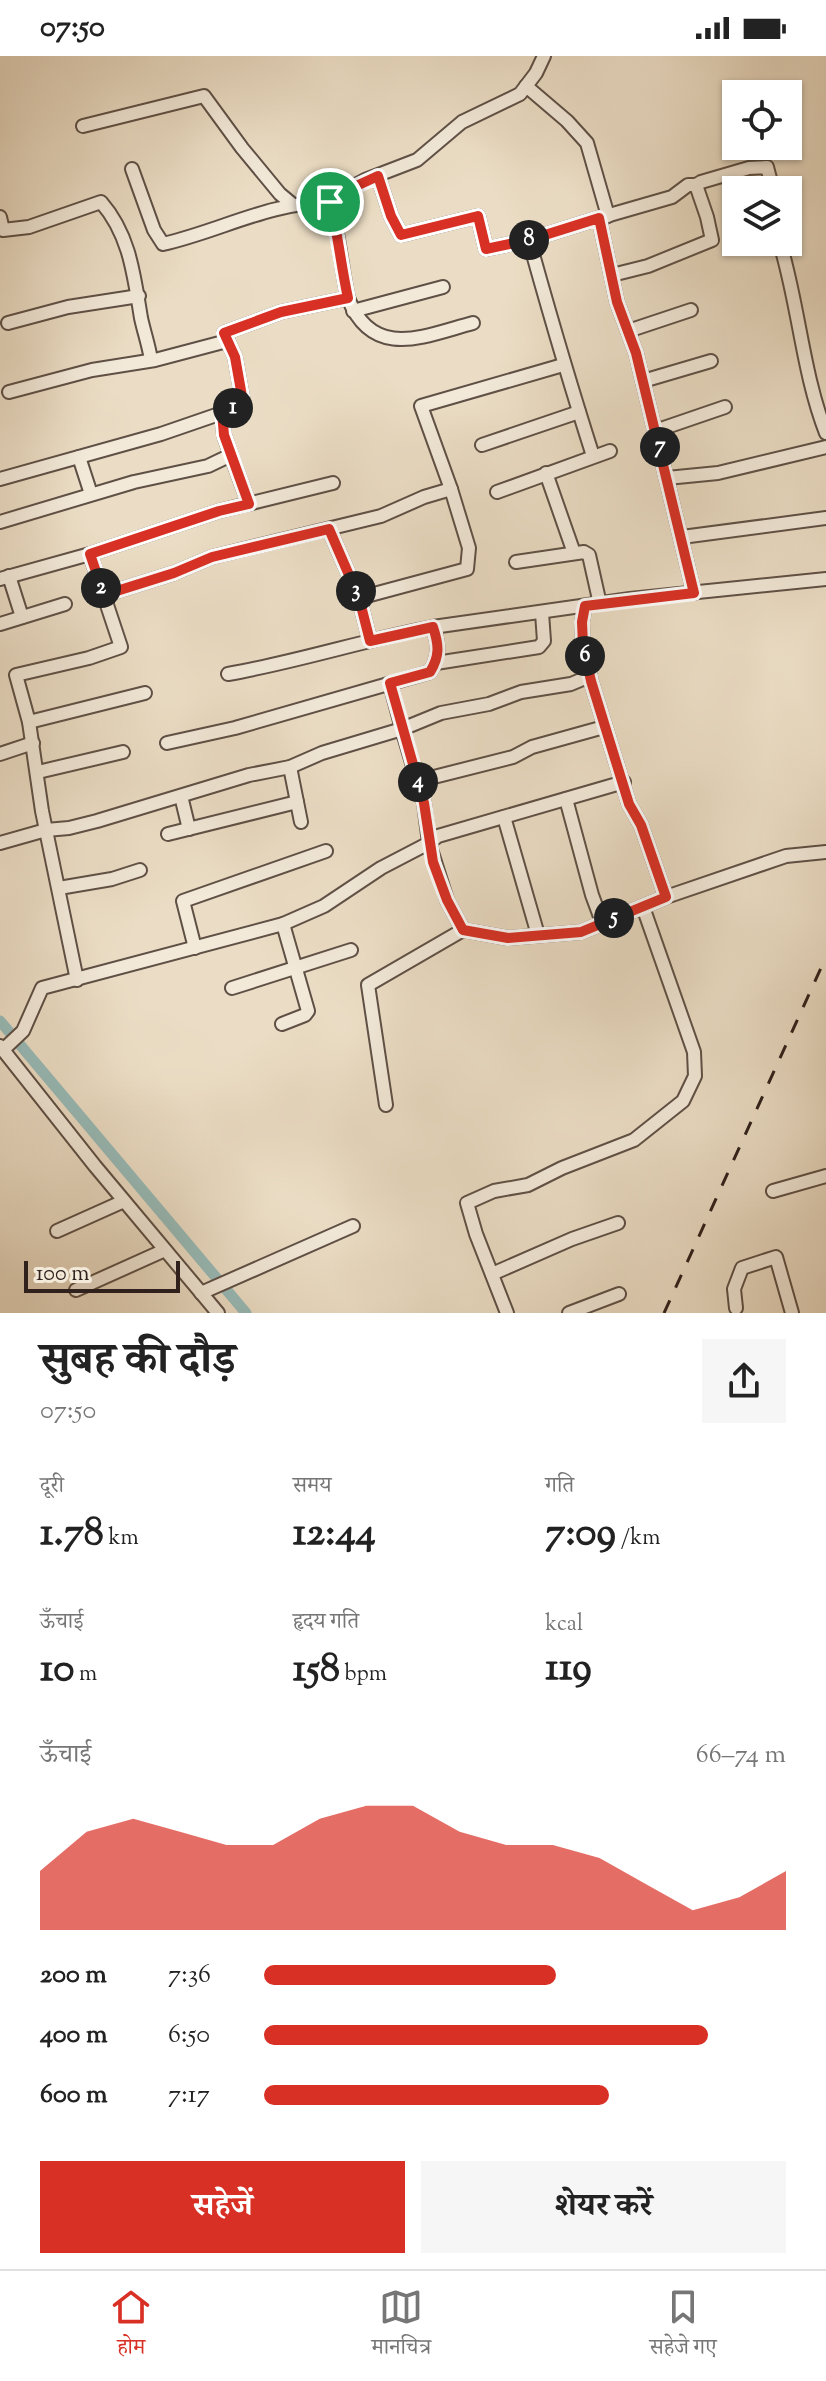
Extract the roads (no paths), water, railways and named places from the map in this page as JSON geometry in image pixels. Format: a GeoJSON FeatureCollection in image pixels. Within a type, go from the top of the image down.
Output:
{"type":"FeatureCollection","features":[{"type":"Feature","properties":{"kind":"street"},"geometry":{"type":"LineString","coordinates":[[132,169],[154,230],[163,244],[194,237],[251,215],[292,204],[330,202],[341,193],[417,160],[462,122],[520,94],[544,56]]}},
{"type":"Feature","properties":{"kind":"street"},"geometry":{"type":"LineString","coordinates":[[526,86],[567,121],[587,143],[617,302],[643,381],[694,593]]}},
{"type":"Feature","properties":{"kind":"street"},"geometry":{"type":"LineString","coordinates":[[83,126],[204,96],[242,148],[292,204]]}},
{"type":"Feature","properties":{"kind":"street"},"geometry":{"type":"LineString","coordinates":[[378,176],[391,216],[401,235],[478,216],[486,249],[529,240],[672,197],[688,185],[749,168],[767,167],[769,176]]}},
{"type":"Feature","properties":{"kind":"street"},"geometry":{"type":"LineString","coordinates":[[612,275],[648,266],[712,240],[696,185]]}},
{"type":"Feature","properties":{"kind":"street"},"geometry":{"type":"LineString","coordinates":[[0,217],[3,230],[29,227],[101,202],[116,219],[124,236],[151,360]]}},
{"type":"Feature","properties":{"kind":"street"},"geometry":{"type":"LineString","coordinates":[[330,202],[348,298],[353,311],[366,326],[389,340],[405,341],[473,323]]}},
{"type":"Feature","properties":{"kind":"street"},"geometry":{"type":"LineString","coordinates":[[529,240],[556,330],[563,365],[593,456]]}},
{"type":"Feature","properties":{"kind":"street"},"geometry":{"type":"LineString","coordinates":[[783,256],[811,386],[826,433]]}},
{"type":"Feature","properties":{"kind":"street"},"geometry":{"type":"LineString","coordinates":[[353,311],[443,287]]}},
{"type":"Feature","properties":{"kind":"street"},"geometry":{"type":"LineString","coordinates":[[8,323],[68,307],[139,296]]}},
{"type":"Feature","properties":{"kind":"street"},"geometry":{"type":"LineString","coordinates":[[0,479],[161,434],[222,413],[243,402],[235,357],[224,333],[281,312],[348,298]]}},
{"type":"Feature","properties":{"kind":"street"},"geometry":{"type":"LineString","coordinates":[[628,331],[691,310]]}},
{"type":"Feature","properties":{"kind":"street"},"geometry":{"type":"LineString","coordinates":[[9,392],[92,370],[151,360],[227,341]]}},
{"type":"Feature","properties":{"kind":"street"},"geometry":{"type":"LineString","coordinates":[[643,381],[711,361]]}},
{"type":"Feature","properties":{"kind":"street"},"geometry":{"type":"LineString","coordinates":[[359,598],[467,569],[469,548],[421,406],[563,365]]}},
{"type":"Feature","properties":{"kind":"street"},"geometry":{"type":"LineString","coordinates":[[655,431],[725,407]]}},
{"type":"Feature","properties":{"kind":"street"},"geometry":{"type":"LineString","coordinates":[[482,445],[579,412]]}},
{"type":"Feature","properties":{"kind":"street"},"geometry":{"type":"LineString","coordinates":[[222,413],[224,435],[249,504]]}},
{"type":"Feature","properties":{"kind":"street"},"geometry":{"type":"LineString","coordinates":[[667,478],[718,473],[826,447]]}},
{"type":"Feature","properties":{"kind":"street"},"geometry":{"type":"LineString","coordinates":[[497,492],[610,451]]}},
{"type":"Feature","properties":{"kind":"street"},"geometry":{"type":"LineString","coordinates":[[0,522],[91,494],[208,466],[231,455]]}},
{"type":"Feature","properties":{"kind":"street"},"geometry":{"type":"LineString","coordinates":[[79,457],[91,494]]}},
{"type":"Feature","properties":{"kind":"street"},"geometry":{"type":"LineString","coordinates":[[546,473],[574,553]]}},
{"type":"Feature","properties":{"kind":"street"},"geometry":{"type":"LineString","coordinates":[[22,617],[5,578],[90,554],[219,511],[333,483]]}},
{"type":"Feature","properties":{"kind":"street"},"geometry":{"type":"LineString","coordinates":[[104,595],[174,573],[212,557],[381,516],[451,489]]}},
{"type":"Feature","properties":{"kind":"street"},"geometry":{"type":"LineString","coordinates":[[682,537],[826,518]]}},
{"type":"Feature","properties":{"kind":"street"},"geometry":{"type":"LineString","coordinates":[[329,529],[359,598],[370,641]]}},
{"type":"Feature","properties":{"kind":"street"},"geometry":{"type":"LineString","coordinates":[[516,562],[574,553],[589,555],[600,604]]}},
{"type":"Feature","properties":{"kind":"street"},"geometry":{"type":"LineString","coordinates":[[77,980],[46,830],[29,722],[16,675],[121,647],[90,554]]}},
{"type":"Feature","properties":{"kind":"street"},"geometry":{"type":"LineString","coordinates":[[228,674],[276,666],[433,627],[600,604],[826,579]]}},
{"type":"Feature","properties":{"kind":"street"},"geometry":{"type":"LineString","coordinates":[[0,624],[65,604]]}},
{"type":"Feature","properties":{"kind":"street"},"geometry":{"type":"LineString","coordinates":[[585,606],[582,622],[590,676],[604,727],[629,804],[641,825],[666,897]]}},
{"type":"Feature","properties":{"kind":"street"},"geometry":{"type":"LineString","coordinates":[[436,663],[539,647],[544,641],[542,613]]}},
{"type":"Feature","properties":{"kind":"street"},"geometry":{"type":"LineString","coordinates":[[167,743],[235,728],[430,672],[438,659],[438,642],[433,627]]}},
{"type":"Feature","properties":{"kind":"street"},"geometry":{"type":"LineString","coordinates":[[0,843],[46,830],[69,828],[249,775],[290,767],[322,753],[402,729],[441,713],[489,704],[521,692],[571,684],[590,676]]}},
{"type":"Feature","properties":{"kind":"street"},"geometry":{"type":"LineString","coordinates":[[390,683],[424,803],[429,843],[447,900],[463,930]]}},
{"type":"Feature","properties":{"kind":"street"},"geometry":{"type":"LineString","coordinates":[[29,722],[145,693]]}},
{"type":"Feature","properties":{"kind":"street"},"geometry":{"type":"LineString","coordinates":[[418,781],[513,757],[532,747],[604,727]]}},
{"type":"Feature","properties":{"kind":"street"},"geometry":{"type":"LineString","coordinates":[[0,754],[33,743]]}},
{"type":"Feature","properties":{"kind":"street"},"geometry":{"type":"LineString","coordinates":[[38,772],[123,752]]}},
{"type":"Feature","properties":{"kind":"street"},"geometry":{"type":"LineString","coordinates":[[290,767],[301,822]]}},
{"type":"Feature","properties":{"kind":"street"},"geometry":{"type":"LineString","coordinates":[[218,1313],[2,1048],[23,1031],[42,988],[283,924],[324,906],[381,868],[438,836],[624,782]]}},
{"type":"Feature","properties":{"kind":"street"},"geometry":{"type":"LineString","coordinates":[[181,796],[189,829]]}},
{"type":"Feature","properties":{"kind":"street"},"geometry":{"type":"LineString","coordinates":[[566,799],[602,922]]}},
{"type":"Feature","properties":{"kind":"street"},"geometry":{"type":"LineString","coordinates":[[168,834],[297,802]]}},
{"type":"Feature","properties":{"kind":"street"},"geometry":{"type":"LineString","coordinates":[[504,817],[538,935]]}},
{"type":"Feature","properties":{"kind":"street"},"geometry":{"type":"LineString","coordinates":[[195,948],[183,901],[326,851]]}},
{"type":"Feature","properties":{"kind":"street"},"geometry":{"type":"LineString","coordinates":[[386,1105],[368,985],[463,930],[508,938],[581,932],[666,897],[786,856],[826,852]]}},
{"type":"Feature","properties":{"kind":"street"},"geometry":{"type":"LineString","coordinates":[[59,888],[112,879],[140,870]]}},
{"type":"Feature","properties":{"kind":"street"},"geometry":{"type":"LineString","coordinates":[[507,1313],[467,1203],[494,1191],[528,1185],[634,1140],[683,1101],[695,1076],[694,1052],[643,907]]}},
{"type":"Feature","properties":{"kind":"street"},"geometry":{"type":"LineString","coordinates":[[282,1024],[308,1011],[283,924]]}},
{"type":"Feature","properties":{"kind":"street"},"geometry":{"type":"LineString","coordinates":[[232,988],[351,950]]}},
{"type":"Feature","properties":{"kind":"street"},"geometry":{"type":"LineString","coordinates":[[773,1191],[825,1179]]}},
{"type":"Feature","properties":{"kind":"street"},"geometry":{"type":"LineString","coordinates":[[57,1231],[124,1201]]}},
{"type":"Feature","properties":{"kind":"street"},"geometry":{"type":"LineString","coordinates":[[492,1274],[572,1239],[618,1223]]}},
{"type":"Feature","properties":{"kind":"street"},"geometry":{"type":"LineString","coordinates":[[201,1293],[353,1226]]}},
{"type":"Feature","properties":{"kind":"street"},"geometry":{"type":"LineString","coordinates":[[76,1290],[165,1250]]}},
{"type":"Feature","properties":{"kind":"street"},"geometry":{"type":"LineString","coordinates":[[736,1308],[734,1289],[742,1268],[776,1257],[792,1313]]}},
{"type":"Feature","properties":{"kind":"street"},"geometry":{"type":"LineString","coordinates":[[569,1313],[619,1294]]}},
{"type":"Feature","properties":{"kind":"waterway"},"geometry":{"type":"LineString","coordinates":[[0,1021],[246,1313]]}},
{"type":"Feature","properties":{"kind":"railway"},"geometry":{"type":"LineString","coordinates":[[664,1313],[826,957]]}}]}
